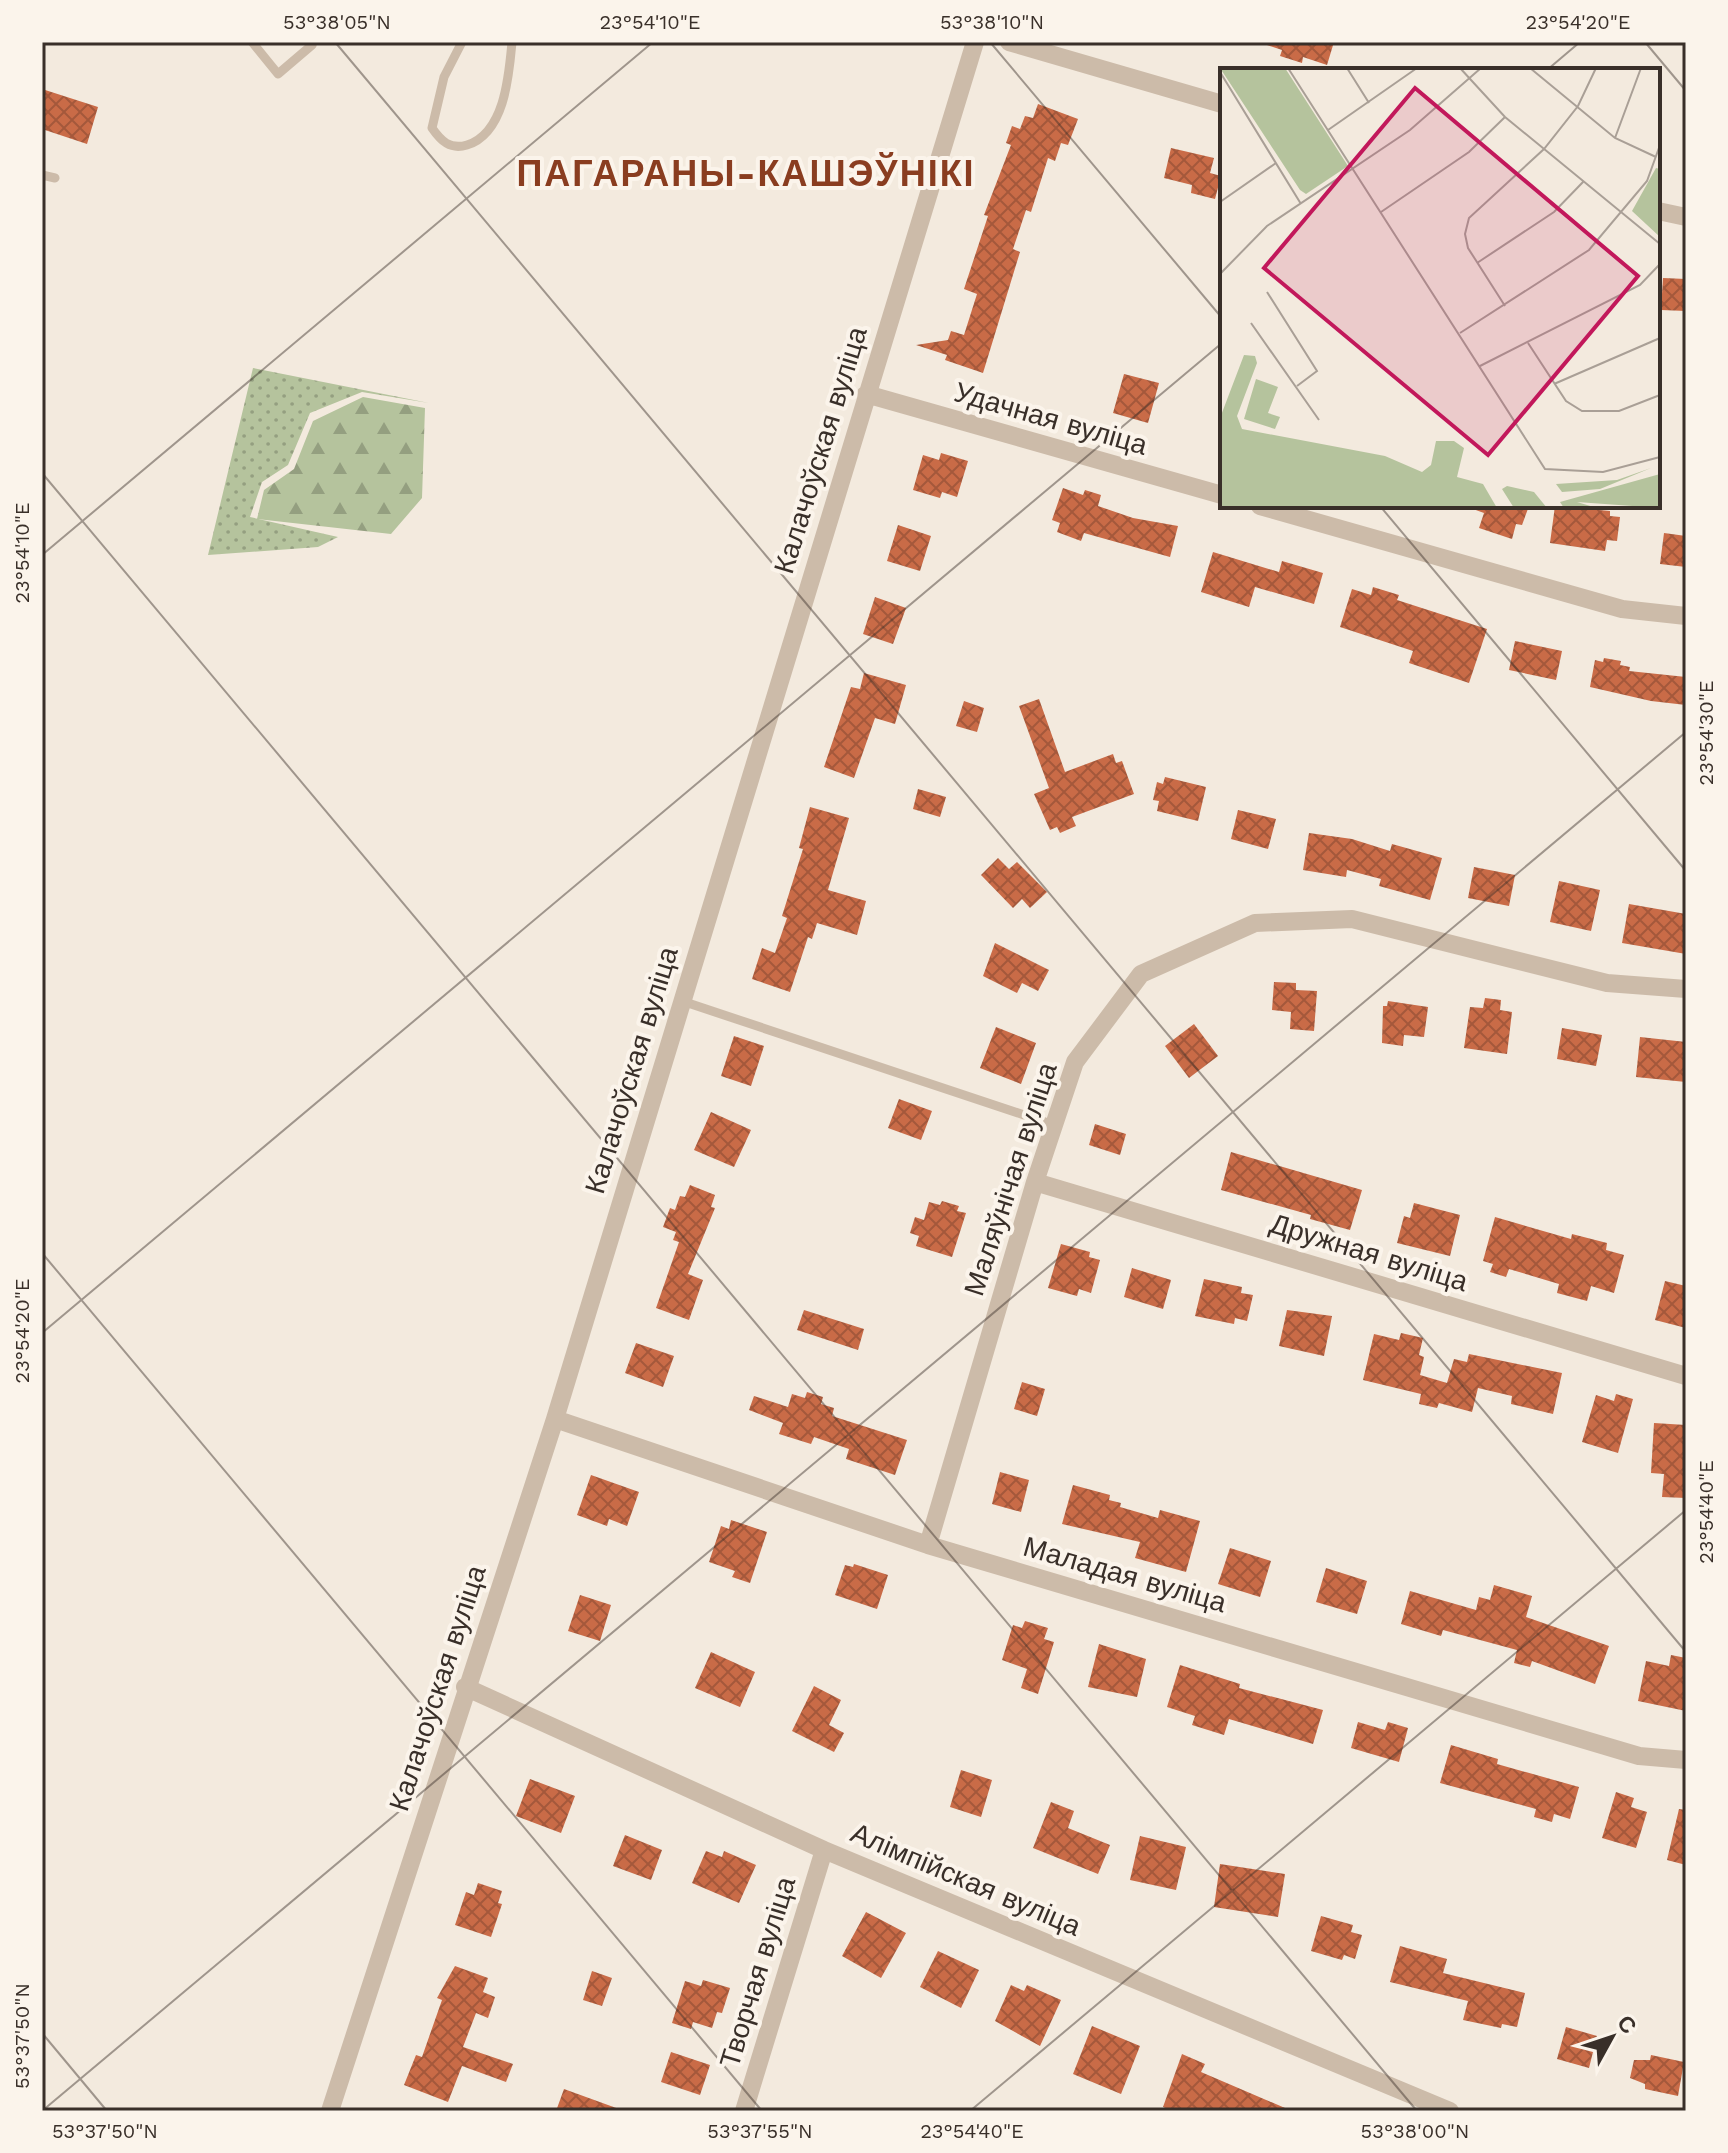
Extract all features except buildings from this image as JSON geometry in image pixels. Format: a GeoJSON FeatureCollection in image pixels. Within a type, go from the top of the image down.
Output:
{"type":"FeatureCollection","features":[{"type":"Feature","properties":{"kind":"street","name":"Калачоўская вуліца"},"geometry":{"type":"LineString","coordinates":[[330,2111],[465,1687],[555,1419],[975,42]]}},
{"type":"Feature","properties":{"kind":"street"},"geometry":{"type":"LineString","coordinates":[[1009,42],[1220,103]]}},
{"type":"Feature","properties":{"kind":"street"},"geometry":{"type":"LineString","coordinates":[[1660,211],[1686,217]]}},
{"type":"Feature","properties":{"kind":"street","name":"Удачная вуліца"},"geometry":{"type":"LineString","coordinates":[[866,394],[1220,494]]}},
{"type":"Feature","properties":{"kind":"street"},"geometry":{"type":"LineString","coordinates":[[1267,508],[1622,609],[1686,616]]}},
{"type":"Feature","properties":{"kind":"street","name":"Маляўнічая вуліца"},"geometry":{"type":"LineString","coordinates":[[928,1545],[1035,1182],[1075,1062],[1141,974],[1255,923],[1352,919],[1607,983],[1686,989]]}},
{"type":"Feature","properties":{"kind":"street","name":"Дружная вуліца"},"geometry":{"type":"LineString","coordinates":[[1035,1182],[1686,1376]]}},
{"type":"Feature","properties":{"kind":"street","name":"Маладая вуліца"},"geometry":{"type":"LineString","coordinates":[[555,1419],[928,1545],[1639,1756],[1686,1760]]}},
{"type":"Feature","properties":{"kind":"street","name":"Алімпійская вуліца"},"geometry":{"type":"LineString","coordinates":[[465,1687],[824,1850],[1450,2111]]}},
{"type":"Feature","properties":{"kind":"street","name":"Творчая вуліца"},"geometry":{"type":"LineString","coordinates":[[744,2111],[824,1850]]}},
{"type":"Feature","properties":{"kind":"lane"},"geometry":{"type":"LineString","coordinates":[[252,42],[278,74],[312,45],[310,42]]}},
{"type":"Feature","properties":{"kind":"lane"},"geometry":{"type":"LineString","coordinates":[[462,42],[444,77],[432,128],[443,143],[458,148],[475,143],[487,132],[498,113],[512,42]]}},
{"type":"Feature","properties":{"kind":"lane"},"geometry":{"type":"LineString","coordinates":[[42,175],[55,178]]}},
{"type":"Feature","properties":{"kind":"lane"},"geometry":{"type":"LineString","coordinates":[[682,1001],[1054,1125]]}},
{"type":"Feature","properties":{"kind":"green space"},"geometry":{"type":"Polygon","coordinates":[[[253,368],[429,403],[362,392],[310,413],[288,465],[262,482],[250,517],[338,537],[318,547],[208,555],[253,368]]]}},
{"type":"Feature","properties":{"kind":"green space"},"geometry":{"type":"Polygon","coordinates":[[[363,397],[425,408],[422,498],[391,534],[257,519],[264,490],[294,469],[313,421],[363,397]]]}},
{"type":"Feature","properties":{"kind":"district","name":"ПАГАРАНЫ-КАШЭЎНІКІ"},"geometry":{"type":"Point","coordinates":[746,173]}}]}
